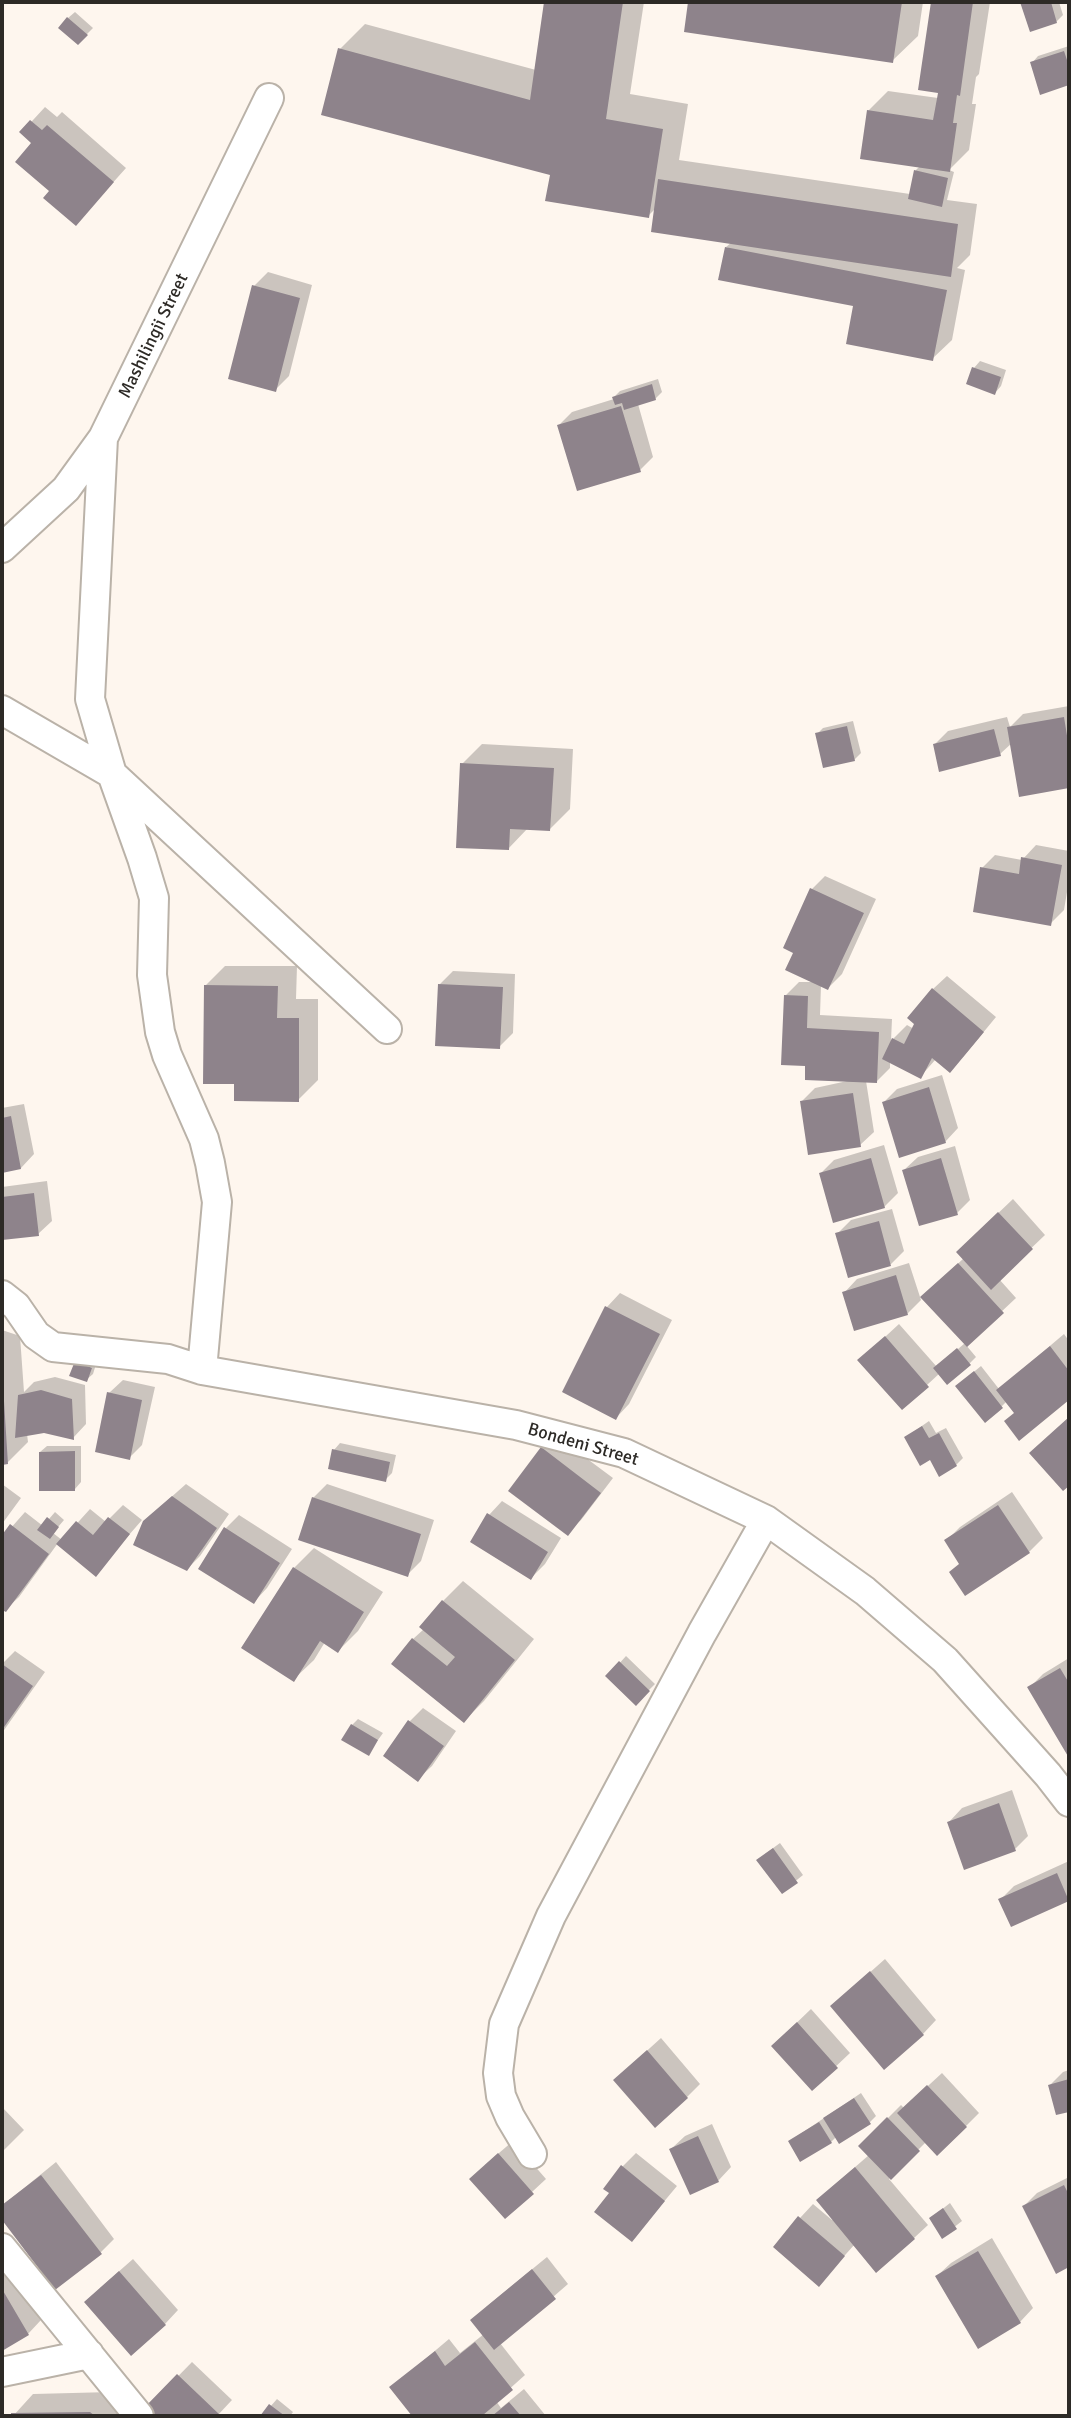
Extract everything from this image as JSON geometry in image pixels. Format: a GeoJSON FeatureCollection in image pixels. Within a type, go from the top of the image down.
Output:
{"type":"FeatureCollection","features":[{"type":"Feature","properties":{"kind":"street","name":"Mashilingii Street"},"geometry":{"type":"LineString","coordinates":[[2,548],[66,489],[103,438],[269,98]]}},
{"type":"Feature","properties":{"kind":"street"},"geometry":{"type":"LineString","coordinates":[[103,438],[90,699],[154,898],[152,975],[160,1032],[167,1055],[204,1139],[215,1189],[213,1262],[202,1370]]}},
{"type":"Feature","properties":{"kind":"street"},"geometry":{"type":"LineString","coordinates":[[2,710],[112,774],[387,1029]]}},
{"type":"Feature","properties":{"kind":"street","name":"Bondeni Street"},"geometry":{"type":"LineString","coordinates":[[2,1294],[16,1306],[36,1335],[53,1347],[168,1359],[202,1370],[516,1425],[624,1453],[766,1520],[865,1591],[945,1660],[1069,1802]]}},
{"type":"Feature","properties":{"kind":"street"},"geometry":{"type":"LineString","coordinates":[[532,2154],[501,2096],[498,2073],[504,2024],[551,1916],[702,1633],[766,1520]]}},
{"type":"Feature","properties":{"kind":"street"},"geometry":{"type":"LineString","coordinates":[[2,2248],[139,2416]]}},
{"type":"Feature","properties":{"kind":"street"},"geometry":{"type":"LineString","coordinates":[[2,2372],[89,2354]]}},
{"type":"Feature","properties":{"kind":"building"},"geometry":{"type":"Polygon","coordinates":[[[544,2],[623,2],[606,119],[663,129],[649,218],[545,201],[550,175],[321,115],[338,48],[530,100],[544,2]]]}},
{"type":"Feature","properties":{"kind":"building"},"geometry":{"type":"Polygon","coordinates":[[[688,2],[902,2],[893,63],[684,32],[688,2]]]}},
{"type":"Feature","properties":{"kind":"building"},"geometry":{"type":"Polygon","coordinates":[[[931,2],[973,2],[960,96],[957,95],[953,123],[957,123],[950,172],[860,159],[867,110],[933,120],[938,93],[918,90],[931,2]]]}},
{"type":"Feature","properties":{"kind":"building"},"geometry":{"type":"Polygon","coordinates":[[[1020,2],[1051,2],[1057,23],[1030,32],[1020,2]]]}},
{"type":"Feature","properties":{"kind":"building"},"geometry":{"type":"Polygon","coordinates":[[[67,17],[88,35],[78,45],[58,28],[67,17]]]}},
{"type":"Feature","properties":{"kind":"building"},"geometry":{"type":"Polygon","coordinates":[[[1064,51],[1069,66],[1069,85],[1040,95],[1030,62],[1064,51]]]}},
{"type":"Feature","properties":{"kind":"building"},"geometry":{"type":"Polygon","coordinates":[[[30,120],[42,130],[47,125],[114,182],[76,226],[43,198],[49,191],[15,162],[31,143],[19,132],[30,120]]]}},
{"type":"Feature","properties":{"kind":"building"},"geometry":{"type":"Polygon","coordinates":[[[914,170],[948,178],[942,207],[908,199],[914,170]]]}},
{"type":"Feature","properties":{"kind":"building"},"geometry":{"type":"Polygon","coordinates":[[[658,179],[958,224],[951,277],[651,232],[658,179]]]}},
{"type":"Feature","properties":{"kind":"building"},"geometry":{"type":"Polygon","coordinates":[[[725,247],[947,290],[933,361],[846,344],[853,306],[718,280],[725,247]]]}},
{"type":"Feature","properties":{"kind":"building"},"geometry":{"type":"Polygon","coordinates":[[[252,285],[300,298],[276,392],[228,379],[252,285]]]}},
{"type":"Feature","properties":{"kind":"building"},"geometry":{"type":"Polygon","coordinates":[[[972,367],[1001,377],[995,395],[966,384],[972,367]]]}},
{"type":"Feature","properties":{"kind":"building"},"geometry":{"type":"Polygon","coordinates":[[[652,384],[656,400],[624,410],[622,403],[615,405],[612,397],[652,384]]]}},
{"type":"Feature","properties":{"kind":"building"},"geometry":{"type":"Polygon","coordinates":[[[621,406],[641,472],[577,491],[557,425],[621,406]]]}},
{"type":"Feature","properties":{"kind":"building"},"geometry":{"type":"Polygon","coordinates":[[[1064,717],[1069,748],[1069,788],[1019,797],[1007,727],[1064,717]]]}},
{"type":"Feature","properties":{"kind":"building"},"geometry":{"type":"Polygon","coordinates":[[[847,726],[855,761],[823,768],[815,733],[847,726]]]}},
{"type":"Feature","properties":{"kind":"building"},"geometry":{"type":"Polygon","coordinates":[[[994,729],[1001,756],[939,772],[933,744],[994,729]]]}},
{"type":"Feature","properties":{"kind":"building"},"geometry":{"type":"Polygon","coordinates":[[[460,763],[554,768],[550,831],[510,829],[509,850],[456,848],[460,763]]]}},
{"type":"Feature","properties":{"kind":"building"},"geometry":{"type":"Polygon","coordinates":[[[1021,857],[1062,865],[1051,926],[973,912],[980,867],[1019,874],[1021,857]]]}},
{"type":"Feature","properties":{"kind":"building"},"geometry":{"type":"Polygon","coordinates":[[[810,888],[864,913],[828,990],[785,970],[793,953],[783,948],[810,888]]]}},
{"type":"Feature","properties":{"kind":"building"},"geometry":{"type":"Polygon","coordinates":[[[438,984],[503,987],[500,1049],[435,1046],[438,984]]]}},
{"type":"Feature","properties":{"kind":"building"},"geometry":{"type":"Polygon","coordinates":[[[204,985],[278,986],[277,1018],[299,1018],[299,1102],[234,1101],[234,1084],[203,1084],[204,985]]]}},
{"type":"Feature","properties":{"kind":"building"},"geometry":{"type":"Polygon","coordinates":[[[932,988],[984,1032],[950,1073],[932,1058],[921,1079],[882,1059],[892,1038],[904,1044],[914,1024],[907,1018],[932,988]]]}},
{"type":"Feature","properties":{"kind":"building"},"geometry":{"type":"Polygon","coordinates":[[[784,995],[808,996],[807,1028],[879,1032],[877,1083],[805,1080],[805,1066],[781,1065],[784,995]]]}},
{"type":"Feature","properties":{"kind":"building"},"geometry":{"type":"Polygon","coordinates":[[[929,1087],[946,1143],[899,1158],[882,1102],[929,1087]]]}},
{"type":"Feature","properties":{"kind":"building"},"geometry":{"type":"Polygon","coordinates":[[[853,1093],[861,1147],[808,1155],[800,1101],[853,1093]]]}},
{"type":"Feature","properties":{"kind":"building"},"geometry":{"type":"Polygon","coordinates":[[[11,1116],[21,1169],[2,1173],[2,1118],[11,1116]]]}},
{"type":"Feature","properties":{"kind":"building"},"geometry":{"type":"Polygon","coordinates":[[[871,1158],[885,1208],[833,1223],[819,1173],[871,1158]]]}},
{"type":"Feature","properties":{"kind":"building"},"geometry":{"type":"Polygon","coordinates":[[[941,1158],[958,1215],[919,1226],[902,1170],[941,1158]]]}},
{"type":"Feature","properties":{"kind":"building"},"geometry":{"type":"Polygon","coordinates":[[[34,1193],[39,1236],[2,1240],[2,1197],[34,1193]]]}},
{"type":"Feature","properties":{"kind":"building"},"geometry":{"type":"Polygon","coordinates":[[[998,1212],[1033,1249],[991,1290],[956,1252],[998,1212]]]}},
{"type":"Feature","properties":{"kind":"building"},"geometry":{"type":"Polygon","coordinates":[[[879,1221],[891,1266],[848,1278],[835,1233],[879,1221]]]}},
{"type":"Feature","properties":{"kind":"building"},"geometry":{"type":"Polygon","coordinates":[[[958,1263],[1004,1313],[967,1347],[920,1297],[958,1263]]]}},
{"type":"Feature","properties":{"kind":"building"},"geometry":{"type":"Polygon","coordinates":[[[896,1275],[908,1315],[854,1331],[842,1292],[896,1275]]]}},
{"type":"Feature","properties":{"kind":"building"},"geometry":{"type":"Polygon","coordinates":[[[605,1306],[660,1334],[616,1420],[562,1392],[605,1306]]]}},
{"type":"Feature","properties":{"kind":"building"},"geometry":{"type":"Polygon","coordinates":[[[885,1336],[929,1387],[902,1410],[857,1360],[885,1336]]]}},
{"type":"Feature","properties":{"kind":"building"},"geometry":{"type":"Polygon","coordinates":[[[1050,1346],[1069,1371],[1069,1400],[1019,1441],[1004,1421],[1014,1413],[996,1390],[1050,1346]]]}},
{"type":"Feature","properties":{"kind":"building"},"geometry":{"type":"Polygon","coordinates":[[[957,1348],[971,1365],[947,1385],[933,1368],[957,1348]]]}},
{"type":"Feature","properties":{"kind":"building"},"geometry":{"type":"Polygon","coordinates":[[[75,1361],[92,1368],[87,1382],[69,1376],[75,1361]]]}},
{"type":"Feature","properties":{"kind":"building"},"geometry":{"type":"Polygon","coordinates":[[[974,1371],[1003,1408],[985,1423],[955,1386],[974,1371]]]}},
{"type":"Feature","properties":{"kind":"building"},"geometry":{"type":"Polygon","coordinates":[[[41,1390],[72,1399],[74,1440],[44,1433],[15,1438],[18,1395],[41,1390]]]}},
{"type":"Feature","properties":{"kind":"building"},"geometry":{"type":"Polygon","coordinates":[[[107,1392],[142,1400],[130,1460],[95,1452],[107,1392]]]}},
{"type":"Feature","properties":{"kind":"building"},"geometry":{"type":"Polygon","coordinates":[[[4,1401],[8,1464],[2,1465],[2,1402],[4,1401]]]}},
{"type":"Feature","properties":{"kind":"building"},"geometry":{"type":"Polygon","coordinates":[[[1069,1417],[1069,1486],[1063,1491],[1029,1453],[1069,1417]]]}},
{"type":"Feature","properties":{"kind":"building"},"geometry":{"type":"Polygon","coordinates":[[[922,1426],[929,1438],[939,1433],[957,1466],[939,1477],[930,1460],[920,1466],[904,1437],[922,1426]]]}},
{"type":"Feature","properties":{"kind":"building"},"geometry":{"type":"Polygon","coordinates":[[[541,1447],[601,1493],[568,1536],[508,1491],[541,1447]]]}},
{"type":"Feature","properties":{"kind":"building"},"geometry":{"type":"Polygon","coordinates":[[[332,1449],[390,1462],[386,1482],[328,1469],[332,1449]]]}},
{"type":"Feature","properties":{"kind":"building"},"geometry":{"type":"Polygon","coordinates":[[[75,1451],[75,1491],[39,1491],[39,1452],[75,1451]]]}},
{"type":"Feature","properties":{"kind":"building"},"geometry":{"type":"Polygon","coordinates":[[[172,1496],[217,1528],[187,1571],[133,1545],[143,1521],[172,1496]]]}},
{"type":"Feature","properties":{"kind":"building"},"geometry":{"type":"Polygon","coordinates":[[[312,1497],[421,1534],[408,1577],[298,1540],[312,1497]]]}},
{"type":"Feature","properties":{"kind":"building"},"geometry":{"type":"Polygon","coordinates":[[[998,1505],[1030,1553],[965,1596],[949,1572],[959,1564],[944,1540],[998,1505]]]}},
{"type":"Feature","properties":{"kind":"building"},"geometry":{"type":"Polygon","coordinates":[[[487,1513],[548,1552],[531,1580],[470,1542],[487,1513]]]}},
{"type":"Feature","properties":{"kind":"building"},"geometry":{"type":"Polygon","coordinates":[[[47,1517],[59,1527],[50,1539],[37,1530],[47,1517]]]}},
{"type":"Feature","properties":{"kind":"building"},"geometry":{"type":"Polygon","coordinates":[[[108,1517],[130,1534],[96,1577],[56,1544],[76,1521],[93,1535],[108,1517]]]}},
{"type":"Feature","properties":{"kind":"building"},"geometry":{"type":"Polygon","coordinates":[[[10,1524],[49,1554],[6,1612],[2,1610],[2,1535],[10,1524]]]}},
{"type":"Feature","properties":{"kind":"building"},"geometry":{"type":"Polygon","coordinates":[[[224,1527],[280,1563],[254,1604],[198,1569],[224,1527]]]}},
{"type":"Feature","properties":{"kind":"building"},"geometry":{"type":"Polygon","coordinates":[[[293,1567],[364,1612],[338,1653],[320,1641],[294,1682],[241,1648],[293,1567]]]}},
{"type":"Feature","properties":{"kind":"building"},"geometry":{"type":"Polygon","coordinates":[[[442,1600],[515,1660],[464,1723],[391,1664],[412,1638],[447,1666],[455,1657],[419,1627],[442,1600]]]}},
{"type":"Feature","properties":{"kind":"building"},"geometry":{"type":"Polygon","coordinates":[[[619,1661],[650,1691],[636,1706],[605,1676],[619,1661]]]}},
{"type":"Feature","properties":{"kind":"building"},"geometry":{"type":"Polygon","coordinates":[[[2,1664],[33,1686],[2,1730],[2,1664]]]}},
{"type":"Feature","properties":{"kind":"building"},"geometry":{"type":"Polygon","coordinates":[[[1060,1668],[1069,1683],[1069,1758],[1027,1687],[1060,1668]]]}},
{"type":"Feature","properties":{"kind":"building"},"geometry":{"type":"Polygon","coordinates":[[[408,1720],[444,1746],[418,1782],[383,1756],[408,1720]]]}},
{"type":"Feature","properties":{"kind":"building"},"geometry":{"type":"Polygon","coordinates":[[[351,1724],[378,1740],[369,1756],[341,1740],[351,1724]]]}},
{"type":"Feature","properties":{"kind":"building"},"geometry":{"type":"Polygon","coordinates":[[[999,1803],[1016,1851],[964,1870],[947,1822],[999,1803]]]}},
{"type":"Feature","properties":{"kind":"building"},"geometry":{"type":"Polygon","coordinates":[[[773,1848],[798,1883],[782,1894],[756,1860],[773,1848]]]}},
{"type":"Feature","properties":{"kind":"building"},"geometry":{"type":"Polygon","coordinates":[[[1057,1873],[1069,1901],[1011,1927],[998,1899],[1057,1873]]]}},
{"type":"Feature","properties":{"kind":"building"},"geometry":{"type":"Polygon","coordinates":[[[870,1971],[924,2035],[884,2070],[830,2006],[870,1971]]]}},
{"type":"Feature","properties":{"kind":"building"},"geometry":{"type":"Polygon","coordinates":[[[797,2022],[838,2068],[812,2091],[771,2046],[797,2022]]]}},
{"type":"Feature","properties":{"kind":"building"},"geometry":{"type":"Polygon","coordinates":[[[647,2050],[688,2098],[655,2128],[613,2080],[647,2050]]]}},
{"type":"Feature","properties":{"kind":"building"},"geometry":{"type":"Polygon","coordinates":[[[1069,2079],[1069,2112],[1056,2115],[1048,2085],[1069,2079]]]}},
{"type":"Feature","properties":{"kind":"building"},"geometry":{"type":"Polygon","coordinates":[[[927,2085],[967,2127],[937,2156],[897,2113],[927,2085]]]}},
{"type":"Feature","properties":{"kind":"building"},"geometry":{"type":"Polygon","coordinates":[[[854,2098],[871,2124],[839,2144],[823,2118],[854,2098]]]}},
{"type":"Feature","properties":{"kind":"building"},"geometry":{"type":"Polygon","coordinates":[[[887,2117],[920,2151],[891,2180],[858,2146],[887,2117]]]}},
{"type":"Feature","properties":{"kind":"building"},"geometry":{"type":"Polygon","coordinates":[[[819,2122],[832,2143],[800,2162],[788,2141],[819,2122]]]}},
{"type":"Feature","properties":{"kind":"building"},"geometry":{"type":"Polygon","coordinates":[[[698,2136],[719,2182],[690,2195],[669,2149],[698,2136]]]}},
{"type":"Feature","properties":{"kind":"building"},"geometry":{"type":"Polygon","coordinates":[[[498,2153],[534,2194],[505,2219],[469,2179],[498,2153]]]}},
{"type":"Feature","properties":{"kind":"building"},"geometry":{"type":"Polygon","coordinates":[[[621,2165],[665,2201],[632,2242],[594,2212],[609,2193],[603,2189],[621,2165]]]}},
{"type":"Feature","properties":{"kind":"building"},"geometry":{"type":"Polygon","coordinates":[[[855,2167],[915,2239],[876,2273],[816,2200],[855,2167]]]}},
{"type":"Feature","properties":{"kind":"building"},"geometry":{"type":"Polygon","coordinates":[[[41,2175],[102,2254],[55,2290],[2,2220],[2,2205],[41,2175]]]}},
{"type":"Feature","properties":{"kind":"building"},"geometry":{"type":"Polygon","coordinates":[[[1064,2185],[1069,2195],[1069,2267],[1056,2274],[1022,2206],[1064,2185]]]}},
{"type":"Feature","properties":{"kind":"building"},"geometry":{"type":"Polygon","coordinates":[[[943,2208],[957,2229],[942,2239],[929,2218],[943,2208]]]}},
{"type":"Feature","properties":{"kind":"building"},"geometry":{"type":"Polygon","coordinates":[[[798,2216],[845,2256],[819,2287],[773,2247],[798,2216]]]}},
{"type":"Feature","properties":{"kind":"building"},"geometry":{"type":"Polygon","coordinates":[[[978,2251],[1021,2323],[978,2349],[935,2276],[978,2251]]]}},
{"type":"Feature","properties":{"kind":"building"},"geometry":{"type":"Polygon","coordinates":[[[532,2269],[556,2299],[494,2350],[470,2320],[532,2269]]]}},
{"type":"Feature","properties":{"kind":"building"},"geometry":{"type":"Polygon","coordinates":[[[119,2271],[166,2325],[131,2356],[84,2302],[119,2271]]]}},
{"type":"Feature","properties":{"kind":"building"},"geometry":{"type":"Polygon","coordinates":[[[2,2289],[29,2335],[2,2351],[2,2289]]]}},
{"type":"Feature","properties":{"kind":"building"},"geometry":{"type":"Polygon","coordinates":[[[475,2342],[513,2390],[484,2416],[412,2416],[389,2387],[435,2351],[445,2366],[475,2342]]]}},
{"type":"Feature","properties":{"kind":"building"},"geometry":{"type":"Polygon","coordinates":[[[177,2374],[220,2415],[151,2416],[143,2409],[177,2374]]]}},
{"type":"Feature","properties":{"kind":"building"},"geometry":{"type":"Polygon","coordinates":[[[509,2402],[521,2416],[492,2416],[509,2402]]]}},
{"type":"Feature","properties":{"kind":"building"},"geometry":{"type":"Polygon","coordinates":[[[269,2404],[285,2416],[260,2416],[269,2404]]]}},
{"type":"Feature","properties":{"kind":"building"},"geometry":{"type":"Polygon","coordinates":[[[90,2412],[95,2416],[11,2416],[11,2413],[90,2412]]]}}]}
